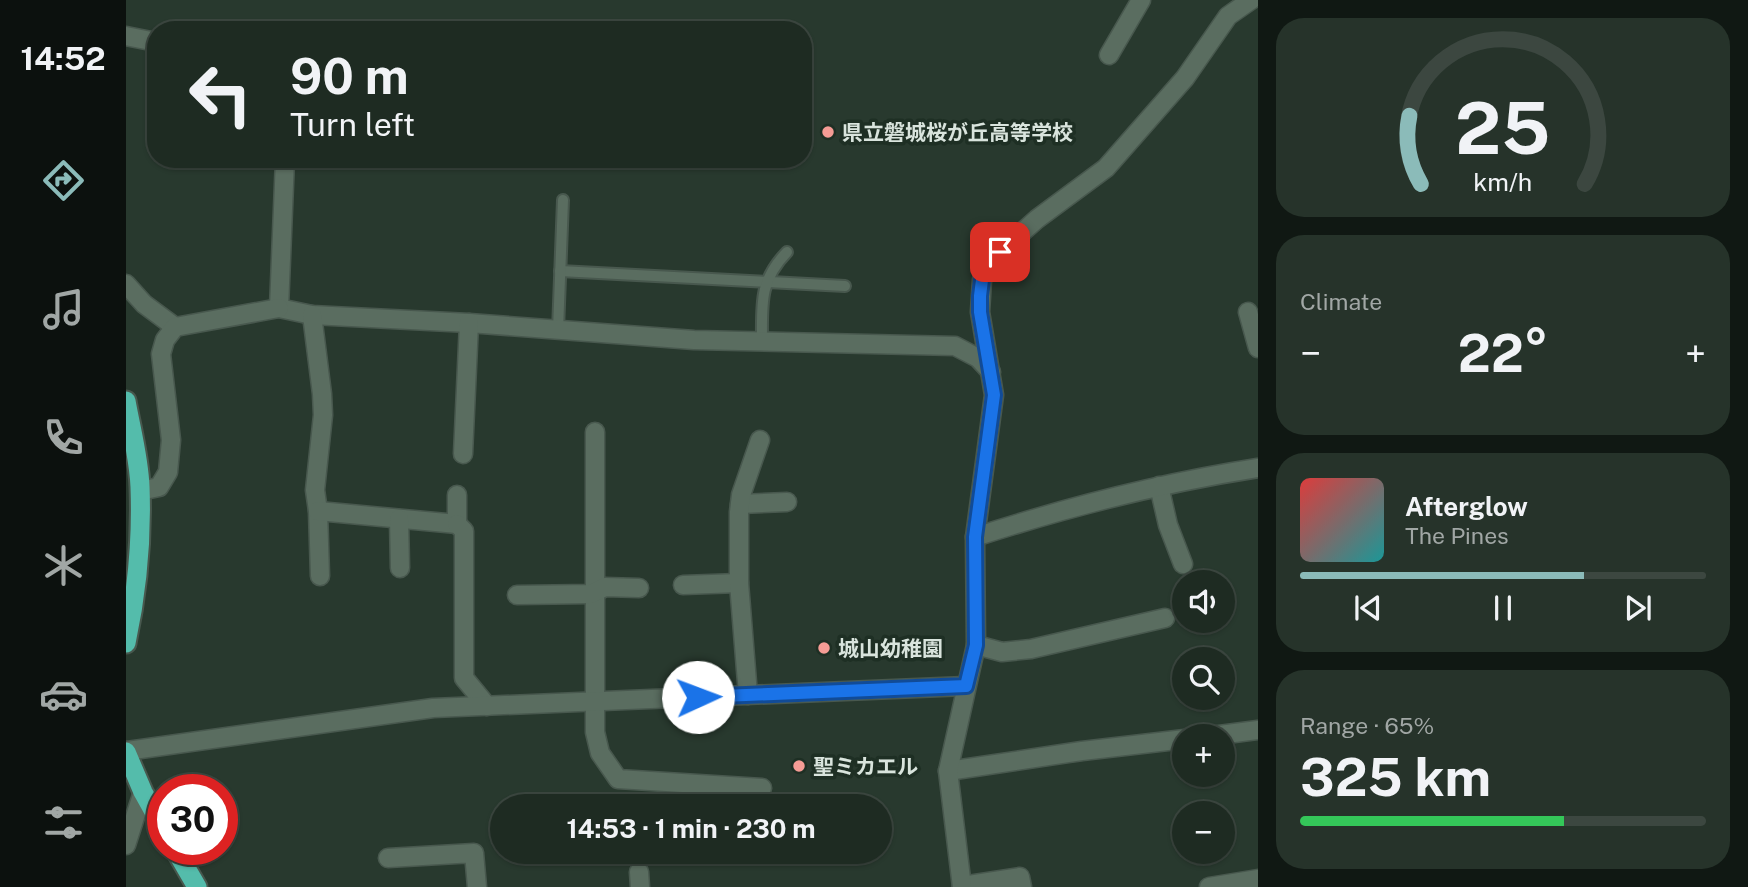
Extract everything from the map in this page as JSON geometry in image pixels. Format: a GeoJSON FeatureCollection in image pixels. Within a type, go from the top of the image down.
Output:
{"type":"FeatureCollection","features":[{"type":"Feature","properties":{"kind":"highway"},"geometry":{"type":"LineString","coordinates":[[126,401],[140,491],[137,572],[127,632]]}},
{"type":"Feature","properties":{"kind":"highway"},"geometry":{"type":"LineString","coordinates":[[126,751],[147,799]]}},
{"type":"Feature","properties":{"kind":"highway"},"geometry":{"type":"LineString","coordinates":[[184,865],[197,887]]}},
{"type":"Feature","properties":{"kind":"street"},"geometry":{"type":"LineString","coordinates":[[1109,55],[1140,0]]}},
{"type":"Feature","properties":{"kind":"street"},"geometry":{"type":"LineString","coordinates":[[1022,887],[1020,877],[962,887],[948,771],[976,645],[975,537],[994,395],[980,312],[982,280],[989,265],[1037,219],[1106,168],[1185,78],[1228,16],[1251,0]]}},
{"type":"Feature","properties":{"kind":"street"},"geometry":{"type":"LineString","coordinates":[[126,36],[147,40]]}},
{"type":"Feature","properties":{"kind":"street"},"geometry":{"type":"LineString","coordinates":[[279,308],[285,168]]}},
{"type":"Feature","properties":{"kind":"street"},"geometry":{"type":"LineString","coordinates":[[126,284],[144,304],[175,327]]}},
{"type":"Feature","properties":{"kind":"street"},"geometry":{"type":"LineString","coordinates":[[140,491],[159,487],[168,472],[171,440],[160,354],[165,340],[175,327],[279,308],[312,315],[469,323],[694,340],[956,346],[978,358],[991,372]]}},
{"type":"Feature","properties":{"kind":"street"},"geometry":{"type":"LineString","coordinates":[[1248,312],[1258,348]]}},
{"type":"Feature","properties":{"kind":"street"},"geometry":{"type":"LineString","coordinates":[[312,315],[323,415],[315,490],[320,576]]}},
{"type":"Feature","properties":{"kind":"street"},"geometry":{"type":"LineString","coordinates":[[463,454],[469,323]]}},
{"type":"Feature","properties":{"kind":"street"},"geometry":{"type":"LineString","coordinates":[[595,432],[595,732],[600,754],[618,779],[762,788]]}},
{"type":"Feature","properties":{"kind":"street"},"geometry":{"type":"LineString","coordinates":[[748,695],[739,583],[740,503],[760,440]]}},
{"type":"Feature","properties":{"kind":"street"},"geometry":{"type":"LineString","coordinates":[[975,537],[1086,502],[1203,476],[1258,468]]}},
{"type":"Feature","properties":{"kind":"street"},"geometry":{"type":"LineString","coordinates":[[1159,486],[1168,525],[1183,564]]}},
{"type":"Feature","properties":{"kind":"street"},"geometry":{"type":"LineString","coordinates":[[457,495],[457,524]]}},
{"type":"Feature","properties":{"kind":"street"},"geometry":{"type":"LineString","coordinates":[[740,503],[787,502]]}},
{"type":"Feature","properties":{"kind":"street"},"geometry":{"type":"LineString","coordinates":[[318,511],[457,524],[464,531],[464,678],[487,706]]}},
{"type":"Feature","properties":{"kind":"street"},"geometry":{"type":"LineString","coordinates":[[399,519],[400,568]]}},
{"type":"Feature","properties":{"kind":"street"},"geometry":{"type":"LineString","coordinates":[[683,585],[739,583]]}},
{"type":"Feature","properties":{"kind":"street"},"geometry":{"type":"LineString","coordinates":[[517,595],[591,594],[605,587],[639,587]]}},
{"type":"Feature","properties":{"kind":"street"},"geometry":{"type":"LineString","coordinates":[[976,645],[1002,652],[1031,649],[1166,618]]}},
{"type":"Feature","properties":{"kind":"street"},"geometry":{"type":"LineString","coordinates":[[126,751],[433,708],[966,686]]}},
{"type":"Feature","properties":{"kind":"street"},"geometry":{"type":"LineString","coordinates":[[1235,733],[1258,730]]}},
{"type":"Feature","properties":{"kind":"street"},"geometry":{"type":"LineString","coordinates":[[948,771],[1172,741]]}},
{"type":"Feature","properties":{"kind":"street"},"geometry":{"type":"LineString","coordinates":[[126,845],[143,792]]}},
{"type":"Feature","properties":{"kind":"street"},"geometry":{"type":"LineString","coordinates":[[388,858],[474,853],[477,887]]}},
{"type":"Feature","properties":{"kind":"street"},"geometry":{"type":"LineString","coordinates":[[1209,887],[1237,885],[1258,879]]}},
{"type":"Feature","properties":{"kind":"lane"},"geometry":{"type":"LineString","coordinates":[[558,330],[563,200]]}},
{"type":"Feature","properties":{"kind":"lane"},"geometry":{"type":"LineString","coordinates":[[762,342],[762,299],[765,282],[787,252]]}},
{"type":"Feature","properties":{"kind":"lane"},"geometry":{"type":"LineString","coordinates":[[560,271],[845,286]]}},
{"type":"Feature","properties":{"kind":"place","name":"県立磐城桜が丘高等学校"},"geometry":{"type":"Point","coordinates":[828,132]}},
{"type":"Feature","properties":{"kind":"place","name":"城山幼稚園"},"geometry":{"type":"Point","coordinates":[824,648]}},
{"type":"Feature","properties":{"kind":"place","name":"聖ミカエル"},"geometry":{"type":"Point","coordinates":[799,766]}},
{"type":"Feature","properties":{"kind":"route"},"geometry":{"type":"LineString","coordinates":[[698,697],[966,686],[976,645],[975,537],[994,395],[980,312],[980,296],[982,280],[989,265],[1000,252]]}}]}
